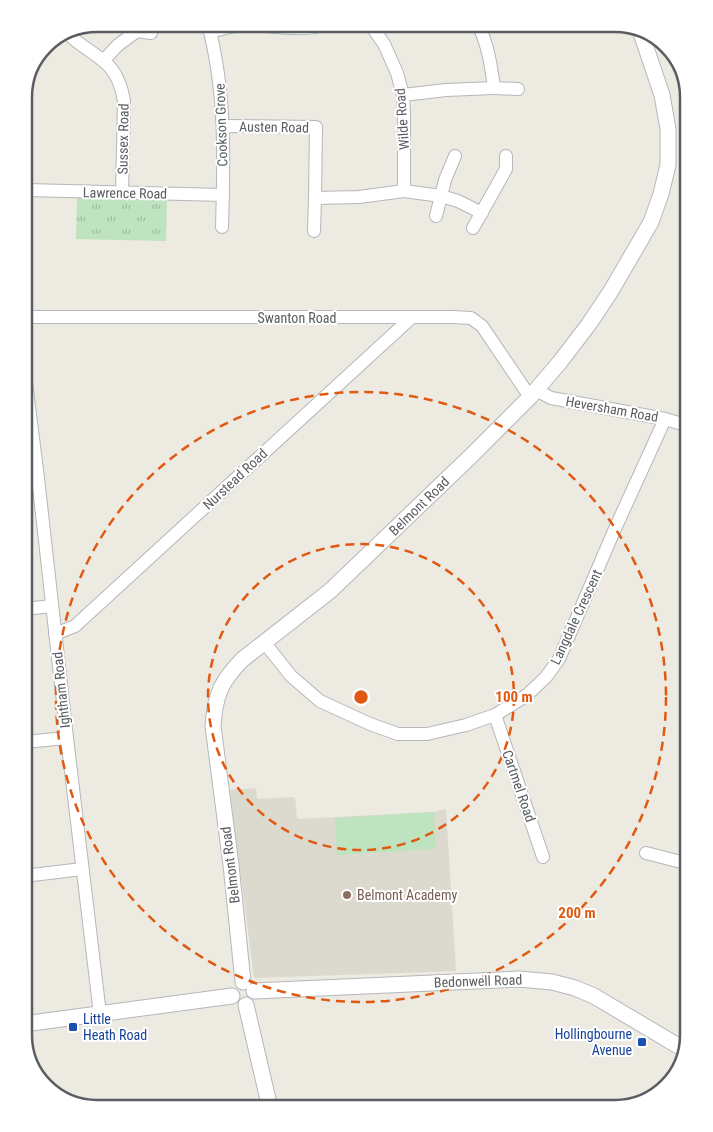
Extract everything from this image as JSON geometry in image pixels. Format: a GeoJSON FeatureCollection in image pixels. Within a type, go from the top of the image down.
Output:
{"type":"FeatureCollection","features":[{"type":"Feature","properties":{"kind":"street"},"geometry":{"type":"LineString","coordinates":[[104,60],[132,32]]}},
{"type":"Feature","properties":{"kind":"street","name":"Cookson Grove"},"geometry":{"type":"LineString","coordinates":[[210,32],[219,76],[223,126],[222,227]]}},
{"type":"Feature","properties":{"kind":"street","name":"Wilde Road"},"geometry":{"type":"LineString","coordinates":[[376,33],[384,44],[397,73],[403,95],[404,192]]}},
{"type":"Feature","properties":{"kind":"street"},"geometry":{"type":"LineString","coordinates":[[482,33],[491,62],[494,88]]}},
{"type":"Feature","properties":{"kind":"street","name":"Sussex Road"},"geometry":{"type":"LineString","coordinates":[[73,38],[104,60],[113,70],[119,81],[124,101],[122,193]]}},
{"type":"Feature","properties":{"kind":"street","name":"Belmont Road"},"geometry":{"type":"LineString","coordinates":[[248,987],[213,726],[214,709],[218,694],[224,682],[243,659],[330,591],[471,456],[533,394],[590,324],[651,222],[661,194],[668,165],[668,129],[662,95],[643,39]]}},
{"type":"Feature","properties":{"kind":"street"},"geometry":{"type":"LineString","coordinates":[[403,95],[446,90],[518,89]]}},
{"type":"Feature","properties":{"kind":"street","name":"Austen Road"},"geometry":{"type":"LineString","coordinates":[[223,126],[316,127],[314,230]]}},
{"type":"Feature","properties":{"kind":"street"},"geometry":{"type":"LineString","coordinates":[[436,216],[445,180],[455,156]]}},
{"type":"Feature","properties":{"kind":"street"},"geometry":{"type":"LineString","coordinates":[[473,228],[506,168],[506,156]]}},
{"type":"Feature","properties":{"kind":"street","name":"Lawrence Road"},"geometry":{"type":"LineString","coordinates":[[33,190],[223,195]]}},
{"type":"Feature","properties":{"kind":"street"},"geometry":{"type":"LineString","coordinates":[[315,198],[359,198],[404,192],[441,196],[458,201],[482,213]]}},
{"type":"Feature","properties":{"kind":"street","name":"Swanton Road"},"geometry":{"type":"LineString","coordinates":[[33,317],[471,318],[482,326],[533,394]]}},
{"type":"Feature","properties":{"kind":"street","name":"Nurstead Road"},"geometry":{"type":"LineString","coordinates":[[55,634],[75,626],[411,318]]}},
{"type":"Feature","properties":{"kind":"street","name":"Heversham Road"},"geometry":{"type":"LineString","coordinates":[[533,394],[680,423]]}},
{"type":"Feature","properties":{"kind":"street","name":"Langdale Crescent"},"geometry":{"type":"LineString","coordinates":[[264,642],[291,676],[320,701],[370,724],[398,734],[427,734],[466,725],[495,715],[527,695],[546,677],[559,659],[665,419]]}},
{"type":"Feature","properties":{"kind":"street","name":"Ightham Road"},"geometry":{"type":"LineString","coordinates":[[33,435],[100,1014]]}},
{"type":"Feature","properties":{"kind":"street"},"geometry":{"type":"LineString","coordinates":[[33,478],[38,478]]}},
{"type":"Feature","properties":{"kind":"street"},"geometry":{"type":"LineString","coordinates":[[32,608],[52,606]]}},
{"type":"Feature","properties":{"kind":"street","name":"Cartmel Road"},"geometry":{"type":"LineString","coordinates":[[495,715],[543,856]]}},
{"type":"Feature","properties":{"kind":"street"},"geometry":{"type":"LineString","coordinates":[[32,741],[67,738]]}},
{"type":"Feature","properties":{"kind":"street"},"geometry":{"type":"LineString","coordinates":[[646,853],[680,862]]}},
{"type":"Feature","properties":{"kind":"street"},"geometry":{"type":"LineString","coordinates":[[32,875],[82,869]]}},
{"type":"Feature","properties":{"kind":"street","name":"Bedonwell Road"},"geometry":{"type":"LineString","coordinates":[[248,987],[519,979],[552,982],[575,988],[594,996],[679,1046]]}},
{"type":"Feature","properties":{"kind":"street"},"geometry":{"type":"LineString","coordinates":[[237,984],[248,987],[254,997],[246,1005],[240,1005],[232,996],[234,987],[237,984]]}},
{"type":"Feature","properties":{"kind":"street"},"geometry":{"type":"LineString","coordinates":[[32,1023],[232,996]]}},
{"type":"Feature","properties":{"kind":"street"},"geometry":{"type":"LineString","coordinates":[[246,1005],[268,1099]]}},
{"type":"Feature","properties":{"kind":"shaded area","name":"Belmont Academy"},"geometry":{"type":"Polygon","coordinates":[[[256,788],[257,799],[295,797],[297,819],[434,812],[446,809],[456,971],[254,978],[230,790],[256,788]]]}},
{"type":"Feature","properties":{"kind":"green space"},"geometry":{"type":"Polygon","coordinates":[[[77,198],[167,200],[166,241],[76,239],[77,198]]]}},
{"type":"Feature","properties":{"kind":"green space"},"geometry":{"type":"Polygon","coordinates":[[[434,812],[436,849],[337,855],[335,818],[434,812]]]}},
{"type":"Feature","properties":{"kind":"place","name":"Belmont Academy"},"geometry":{"type":"Point","coordinates":[347,895]}},
{"type":"Feature","properties":{"kind":"place","name":"Little Heath Road"},"geometry":{"type":"Point","coordinates":[73,1027]}},
{"type":"Feature","properties":{"kind":"place","name":"Hollingbourne Avenue"},"geometry":{"type":"Point","coordinates":[642,1042]}}]}
